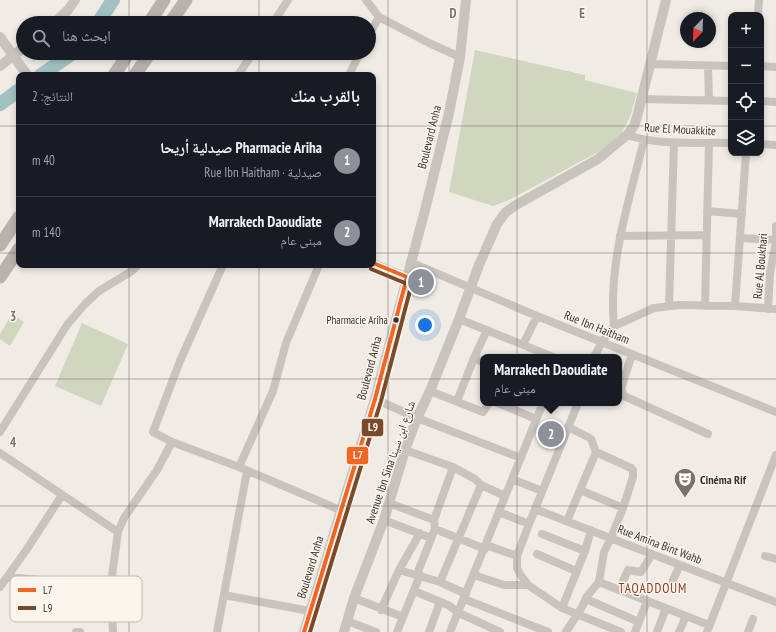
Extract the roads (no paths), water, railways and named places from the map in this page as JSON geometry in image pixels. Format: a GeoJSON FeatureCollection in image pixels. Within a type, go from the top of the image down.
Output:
{"type":"FeatureCollection","features":[{"type":"Feature","properties":{"kind":"main road"},"geometry":{"type":"LineString","coordinates":[[154,16],[164,0]]}},
{"type":"Feature","properties":{"kind":"main road"},"geometry":{"type":"LineString","coordinates":[[175,16],[186,0]]}},
{"type":"Feature","properties":{"kind":"main road"},"geometry":{"type":"LineString","coordinates":[[116,72],[124,60]]}},
{"type":"Feature","properties":{"kind":"main road"},"geometry":{"type":"LineString","coordinates":[[137,72],[145,60]]}},
{"type":"Feature","properties":{"kind":"main road"},"geometry":{"type":"LineString","coordinates":[[0,245],[16,221]]}},
{"type":"Feature","properties":{"kind":"main road"},"geometry":{"type":"LineString","coordinates":[[0,277],[16,253]]}},
{"type":"Feature","properties":{"kind":"street"},"geometry":{"type":"LineString","coordinates":[[60,16],[75,0]]}},
{"type":"Feature","properties":{"kind":"street"},"geometry":{"type":"LineString","coordinates":[[278,16],[288,0]]}},
{"type":"Feature","properties":{"kind":"street"},"geometry":{"type":"LineString","coordinates":[[366,0],[379,16],[429,44],[460,57]]}},
{"type":"Feature","properties":{"kind":"street","name":"Boulevard Anha"},"geometry":{"type":"LineString","coordinates":[[407,278],[449,113],[460,57],[466,0]]}},
{"type":"Feature","properties":{"kind":"street","name":"Avenue Ibn Sina شارع ابن سينا"},"geometry":{"type":"LineString","coordinates":[[344,632],[354,598],[390,503],[405,450],[417,418],[430,391],[459,319],[470,287],[497,224],[506,212],[598,159],[627,136],[634,126],[642,99],[666,0]]}},
{"type":"Feature","properties":{"kind":"street"},"geometry":{"type":"LineString","coordinates":[[758,12],[759,0]]}},
{"type":"Feature","properties":{"kind":"street"},"geometry":{"type":"LineString","coordinates":[[376,22],[379,16]]}},
{"type":"Feature","properties":{"kind":"street"},"geometry":{"type":"LineString","coordinates":[[0,37],[16,58]]}},
{"type":"Feature","properties":{"kind":"street"},"geometry":{"type":"LineString","coordinates":[[0,66],[14,55]]}},
{"type":"Feature","properties":{"kind":"street"},"geometry":{"type":"LineString","coordinates":[[17,60],[25,72]]}},
{"type":"Feature","properties":{"kind":"street"},"geometry":{"type":"LineString","coordinates":[[240,72],[248,60]]}},
{"type":"Feature","properties":{"kind":"street"},"geometry":{"type":"LineString","coordinates":[[350,72],[356,60]]}},
{"type":"Feature","properties":{"kind":"street"},"geometry":{"type":"LineString","coordinates":[[651,64],[728,66]]}},
{"type":"Feature","properties":{"kind":"street"},"geometry":{"type":"LineString","coordinates":[[708,66],[709,100]]}},
{"type":"Feature","properties":{"kind":"street"},"geometry":{"type":"LineString","coordinates":[[764,66],[776,67]]}},
{"type":"Feature","properties":{"kind":"street"},"geometry":{"type":"LineString","coordinates":[[642,99],[728,101]]}},
{"type":"Feature","properties":{"kind":"street"},"geometry":{"type":"LineString","coordinates":[[764,101],[776,102]]}},
{"type":"Feature","properties":{"kind":"street","name":"Rue El Mouakkite"},"geometry":{"type":"LineString","coordinates":[[627,136],[644,140],[674,143],[728,144]]}},
{"type":"Feature","properties":{"kind":"street"},"geometry":{"type":"LineString","coordinates":[[614,326],[612,305],[613,289],[620,236],[644,140]]}},
{"type":"Feature","properties":{"kind":"street"},"geometry":{"type":"LineString","coordinates":[[669,306],[674,143]]}},
{"type":"Feature","properties":{"kind":"street"},"geometry":{"type":"LineString","coordinates":[[705,306],[709,143]]}},
{"type":"Feature","properties":{"kind":"street"},"geometry":{"type":"LineString","coordinates":[[764,144],[776,145]]}},
{"type":"Feature","properties":{"kind":"street"},"geometry":{"type":"LineString","coordinates":[[735,306],[746,156]]}},
{"type":"Feature","properties":{"kind":"street"},"geometry":{"type":"LineString","coordinates":[[707,212],[742,214]]}},
{"type":"Feature","properties":{"kind":"street","name":"Rue Al Boukhari"},"geometry":{"type":"LineString","coordinates":[[772,309],[776,226]]}},
{"type":"Feature","properties":{"kind":"street"},"geometry":{"type":"LineString","coordinates":[[620,236],[706,235]]}},
{"type":"Feature","properties":{"kind":"street"},"geometry":{"type":"LineString","coordinates":[[740,238],[775,240]]}},
{"type":"Feature","properties":{"kind":"street","name":"Rue Ibn Haitham"},"geometry":{"type":"LineString","coordinates":[[410,262],[536,316],[776,412]]}},
{"type":"Feature","properties":{"kind":"street"},"geometry":{"type":"LineString","coordinates":[[376,264],[407,278]]}},
{"type":"Feature","properties":{"kind":"street"},"geometry":{"type":"LineString","coordinates":[[0,432],[67,325],[85,304],[99,291],[135,268]]}},
{"type":"Feature","properties":{"kind":"street"},"geometry":{"type":"LineString","coordinates":[[222,268],[180,361],[153,432],[172,442],[239,467],[340,510]]}},
{"type":"Feature","properties":{"kind":"street"},"geometry":{"type":"LineString","coordinates":[[239,467],[273,391],[286,343],[318,268]]}},
{"type":"Feature","properties":{"kind":"street","name":"Boulevard Ariha"},"geometry":{"type":"LineString","coordinates":[[340,510],[375,399],[407,278]]}},
{"type":"Feature","properties":{"kind":"street"},"geometry":{"type":"LineString","coordinates":[[596,354],[602,342],[614,326],[647,310],[662,306],[735,306],[772,309]]}},
{"type":"Feature","properties":{"kind":"street"},"geometry":{"type":"LineString","coordinates":[[524,345],[536,316]]}},
{"type":"Feature","properties":{"kind":"street"},"geometry":{"type":"LineString","coordinates":[[459,319],[546,354]]}},
{"type":"Feature","properties":{"kind":"street"},"geometry":{"type":"LineString","coordinates":[[457,401],[486,330]]}},
{"type":"Feature","properties":{"kind":"street"},"geometry":{"type":"LineString","coordinates":[[622,386],[632,354]]}},
{"type":"Feature","properties":{"kind":"street"},"geometry":{"type":"LineString","coordinates":[[474,358],[480,361]]}},
{"type":"Feature","properties":{"kind":"street"},"geometry":{"type":"LineString","coordinates":[[430,391],[484,412],[487,406]]}},
{"type":"Feature","properties":{"kind":"street"},"geometry":{"type":"LineString","coordinates":[[622,391],[624,396],[708,434]]}},
{"type":"Feature","properties":{"kind":"street"},"geometry":{"type":"LineString","coordinates":[[375,399],[417,418],[521,458]]}},
{"type":"Feature","properties":{"kind":"street"},"geometry":{"type":"LineString","coordinates":[[505,406],[536,419]]}},
{"type":"Feature","properties":{"kind":"street"},"geometry":{"type":"LineString","coordinates":[[450,632],[466,596],[542,406]]}},
{"type":"Feature","properties":{"kind":"street"},"geometry":{"type":"LineString","coordinates":[[577,406],[529,524],[517,556],[516,563],[520,574],[528,585],[562,608],[621,632]]}},
{"type":"Feature","properties":{"kind":"street"},"geometry":{"type":"LineString","coordinates":[[566,632],[578,614],[587,596],[599,582],[604,552],[623,508],[633,477],[633,470],[596,452],[591,439],[588,436],[568,428]]}},
{"type":"Feature","properties":{"kind":"street"},"geometry":{"type":"LineString","coordinates":[[112,576],[118,532],[124,518],[157,470],[172,442]]}},
{"type":"Feature","properties":{"kind":"street"},"geometry":{"type":"LineString","coordinates":[[405,450],[453,467],[481,484],[506,496]]}},
{"type":"Feature","properties":{"kind":"street"},"geometry":{"type":"LineString","coordinates":[[567,521],[596,452]]}},
{"type":"Feature","properties":{"kind":"street"},"geometry":{"type":"LineString","coordinates":[[0,453],[118,532]]}},
{"type":"Feature","properties":{"kind":"street"},"geometry":{"type":"LineString","coordinates":[[599,582],[686,616],[708,628],[773,471],[776,455]]}},
{"type":"Feature","properties":{"kind":"street"},"geometry":{"type":"LineString","coordinates":[[397,632],[414,590],[435,529],[434,520],[453,467]]}},
{"type":"Feature","properties":{"kind":"street"},"geometry":{"type":"LineString","coordinates":[[217,632],[247,471]]}},
{"type":"Feature","properties":{"kind":"street"},"geometry":{"type":"LineString","coordinates":[[512,479],[542,491]]}},
{"type":"Feature","properties":{"kind":"street"},"geometry":{"type":"LineString","coordinates":[[440,582],[481,484]]}},
{"type":"Feature","properties":{"kind":"street"},"geometry":{"type":"LineString","coordinates":[[580,490],[623,508]]}},
{"type":"Feature","properties":{"kind":"street"},"geometry":{"type":"LineString","coordinates":[[0,587],[62,495]]}},
{"type":"Feature","properties":{"kind":"street"},"geometry":{"type":"LineString","coordinates":[[390,503],[434,520]]}},
{"type":"Feature","properties":{"kind":"street","name":"Rue Amina Bint Wahb"},"geometry":{"type":"LineString","coordinates":[[535,509],[776,602]]}},
{"type":"Feature","properties":{"kind":"street","name":"Boulevard Anha"},"geometry":{"type":"LineString","coordinates":[[304,632],[340,510]]}},
{"type":"Feature","properties":{"kind":"street"},"geometry":{"type":"LineString","coordinates":[[499,512],[529,524]]}},
{"type":"Feature","properties":{"kind":"street"},"geometry":{"type":"LineString","coordinates":[[384,520],[431,538]]}},
{"type":"Feature","properties":{"kind":"street"},"geometry":{"type":"LineString","coordinates":[[435,529],[485,547],[517,556]]}},
{"type":"Feature","properties":{"kind":"street"},"geometry":{"type":"LineString","coordinates":[[562,608],[585,551],[591,530]]}},
{"type":"Feature","properties":{"kind":"street"},"geometry":{"type":"LineString","coordinates":[[381,610],[399,570],[420,533]]}},
{"type":"Feature","properties":{"kind":"street"},"geometry":{"type":"LineString","coordinates":[[542,534],[585,551]]}},
{"type":"Feature","properties":{"kind":"street"},"geometry":{"type":"LineString","coordinates":[[537,554],[576,571]]}},
{"type":"Feature","properties":{"kind":"street"},"geometry":{"type":"LineString","coordinates":[[619,590],[627,571],[630,569],[642,572],[652,554]]}},
{"type":"Feature","properties":{"kind":"street"},"geometry":{"type":"LineString","coordinates":[[765,556],[776,559]]}},
{"type":"Feature","properties":{"kind":"street"},"geometry":{"type":"LineString","coordinates":[[673,580],[680,564]]}},
{"type":"Feature","properties":{"kind":"street"},"geometry":{"type":"LineString","coordinates":[[399,570],[440,582],[466,596],[548,632]]}},
{"type":"Feature","properties":{"kind":"street"},"geometry":{"type":"LineString","coordinates":[[474,575],[504,585],[528,585]]}},
{"type":"Feature","properties":{"kind":"street"},"geometry":{"type":"LineString","coordinates":[[414,590],[452,607],[459,613],[500,632]]}},
{"type":"Feature","properties":{"kind":"street"},"geometry":{"type":"LineString","coordinates":[[224,595],[310,611]]}},
{"type":"Feature","properties":{"kind":"street"},"geometry":{"type":"LineString","coordinates":[[354,598],[381,610],[403,617]]}},
{"type":"Feature","properties":{"kind":"street"},"geometry":{"type":"LineString","coordinates":[[586,599],[639,622]]}},
{"type":"Feature","properties":{"kind":"street"},"geometry":{"type":"LineString","coordinates":[[635,632],[647,601]]}},
{"type":"Feature","properties":{"kind":"street"},"geometry":{"type":"LineString","coordinates":[[429,632],[440,602]]}},
{"type":"Feature","properties":{"kind":"street"},"geometry":{"type":"LineString","coordinates":[[657,632],[666,608]]}},
{"type":"Feature","properties":{"kind":"street"},"geometry":{"type":"LineString","coordinates":[[679,632],[686,616]]}},
{"type":"Feature","properties":{"kind":"street"},"geometry":{"type":"LineString","coordinates":[[748,632],[754,619]]}},
{"type":"Feature","properties":{"kind":"street"},"geometry":{"type":"LineString","coordinates":[[347,621],[376,632]]}},
{"type":"Feature","properties":{"kind":"street"},"geometry":{"type":"LineString","coordinates":[[113,622],[113,632]]}},
{"type":"Feature","properties":{"kind":"waterway"},"geometry":{"type":"LineString","coordinates":[[103,16],[113,0]]}},
{"type":"Feature","properties":{"kind":"waterway"},"geometry":{"type":"LineString","coordinates":[[45,72],[63,60]]}},
{"type":"Feature","properties":{"kind":"waterway"},"geometry":{"type":"LineString","coordinates":[[0,104],[16,92]]}},
{"type":"Feature","properties":{"kind":"place","name":"Pharmacie Ariha صيدلية أريحا"},"geometry":{"type":"Point","coordinates":[421,282]}},
{"type":"Feature","properties":{"kind":"place","name":"Pharmacie Ariha"},"geometry":{"type":"Point","coordinates":[396,320]}},
{"type":"Feature","properties":{"kind":"place","name":"Marrakech Daoudiate"},"geometry":{"type":"Point","coordinates":[551,434]}},
{"type":"Feature","properties":{"kind":"place","name":"Cinéma Rif"},"geometry":{"type":"Point","coordinates":[685,498]}},
{"type":"Feature","properties":{"kind":"district","name":"TAQADDOUM"},"geometry":{"type":"Point","coordinates":[653,588]}}]}
